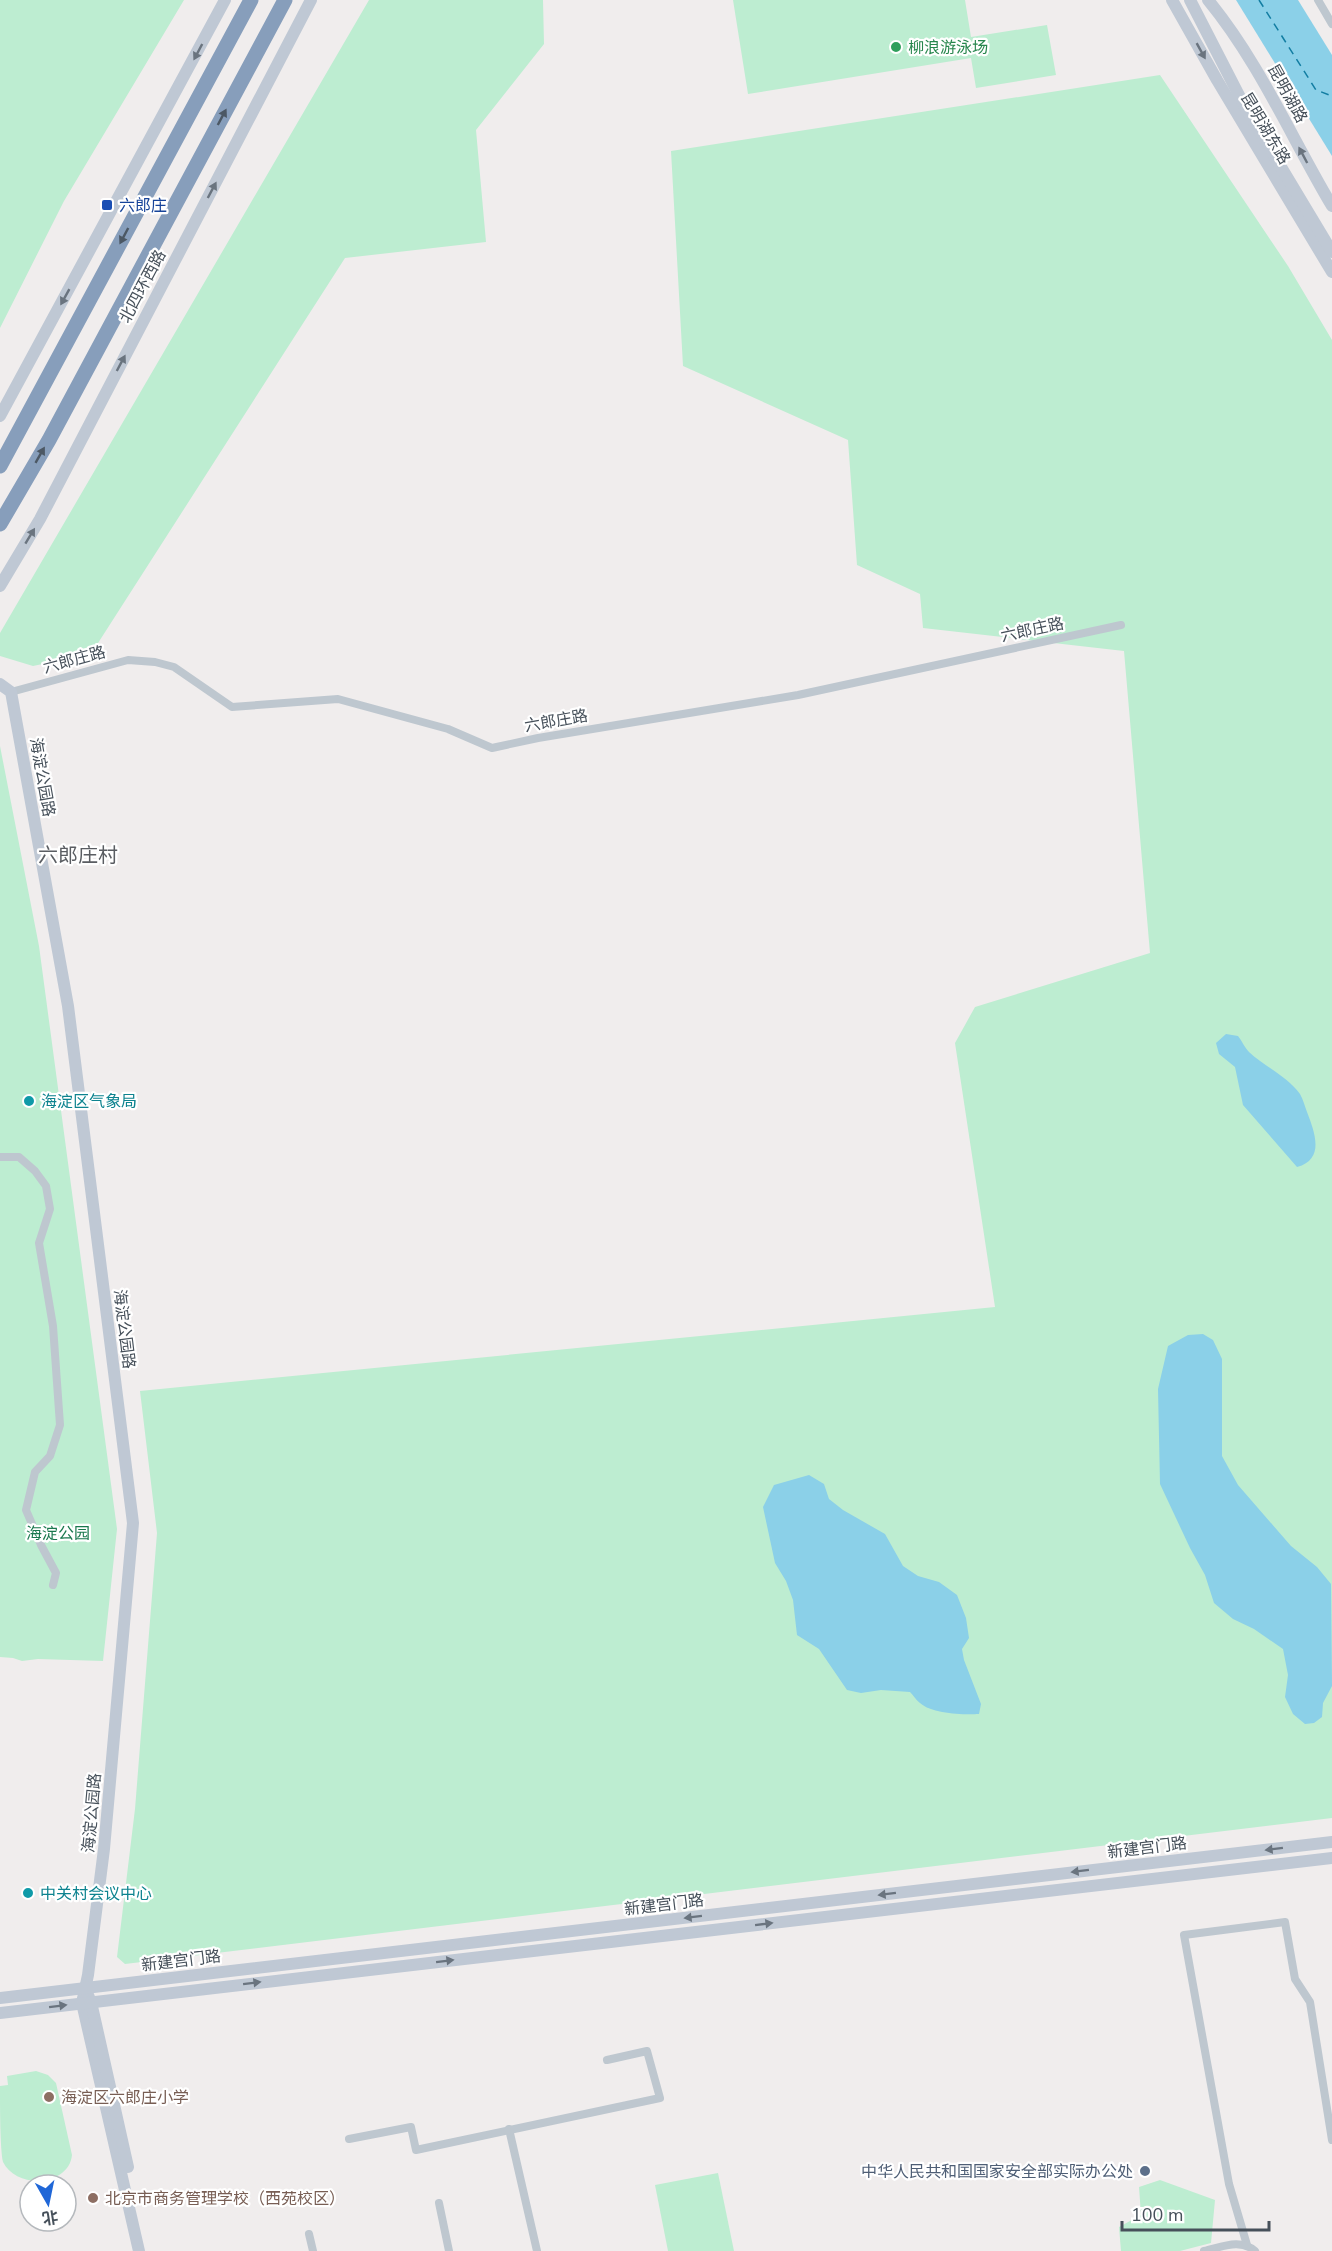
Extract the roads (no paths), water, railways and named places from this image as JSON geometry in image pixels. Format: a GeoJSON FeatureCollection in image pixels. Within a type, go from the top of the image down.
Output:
{"type":"FeatureCollection","features":[{"type":"Feature","properties":{"kind":"highway"},"geometry":{"type":"LineString","coordinates":[[0,465],[251,0]]}},
{"type":"Feature","properties":{"kind":"highway","name":"北四环西路"},"geometry":{"type":"LineString","coordinates":[[0,524],[49,440],[285,0]]}},
{"type":"Feature","properties":{"kind":"street"},"geometry":{"type":"LineString","coordinates":[[0,416],[225,0]]}},
{"type":"Feature","properties":{"kind":"street","name":"昆明湖东路"},"geometry":{"type":"LineString","coordinates":[[1172,0],[1332,272]]}},
{"type":"Feature","properties":{"kind":"street","name":"昆明湖东路"},"geometry":{"type":"LineString","coordinates":[[1190,0],[1245,107],[1332,252]]}},
{"type":"Feature","properties":{"kind":"street","name":"昆明湖路"},"geometry":{"type":"LineString","coordinates":[[1208,0],[1231,27],[1257,69],[1332,206]]}},
{"type":"Feature","properties":{"kind":"street"},"geometry":{"type":"LineString","coordinates":[[1318,0],[1332,24]]}},
{"type":"Feature","properties":{"kind":"street","name":"北四环西路"},"geometry":{"type":"LineString","coordinates":[[0,586],[40,519],[311,1]]}},
{"type":"Feature","properties":{"kind":"street","name":"六郎庄路"},"geometry":{"type":"LineString","coordinates":[[12,692],[128,660],[155,662],[174,667],[232,707],[338,699],[448,729],[492,748],[538,738],[798,695],[1121,625]]}},
{"type":"Feature","properties":{"kind":"street"},"geometry":{"type":"LineString","coordinates":[[0,684],[12,692]]}},
{"type":"Feature","properties":{"kind":"street","name":"海淀公园路"},"geometry":{"type":"LineString","coordinates":[[12,692],[68,1006],[133,1523],[104,1849],[84,1988],[87,2003]]}},
{"type":"Feature","properties":{"kind":"street"},"geometry":{"type":"LineString","coordinates":[[0,1158],[19,1157],[35,1171],[46,1186],[50,1209],[39,1243],[53,1326],[60,1425],[50,1456],[35,1472],[26,1510],[56,1573],[53,1586]]}},
{"type":"Feature","properties":{"kind":"street","name":"新建宫门路"},"geometry":{"type":"LineString","coordinates":[[0,1998],[1332,1842]]}},
{"type":"Feature","properties":{"kind":"street","name":"新建宫门路"},"geometry":{"type":"LineString","coordinates":[[0,2013],[1332,1858]]}},
{"type":"Feature","properties":{"kind":"street"},"geometry":{"type":"LineString","coordinates":[[1247,2245],[1229,2184],[1184,1935],[1285,1922],[1294,1979],[1310,2002],[1332,2140]]}},
{"type":"Feature","properties":{"kind":"street"},"geometry":{"type":"LineString","coordinates":[[87,2003],[139,2251]]}},
{"type":"Feature","properties":{"kind":"street"},"geometry":{"type":"LineString","coordinates":[[87,2003],[147,2251]]}},
{"type":"Feature","properties":{"kind":"street"},"geometry":{"type":"LineString","coordinates":[[349,2139],[411,2127],[416,2150],[660,2098],[648,2051],[607,2061]]}},
{"type":"Feature","properties":{"kind":"street"},"geometry":{"type":"LineString","coordinates":[[509,2129],[537,2251]]}},
{"type":"Feature","properties":{"kind":"street"},"geometry":{"type":"LineString","coordinates":[[439,2203],[449,2251]]}},
{"type":"Feature","properties":{"kind":"street"},"geometry":{"type":"LineString","coordinates":[[309,2234],[313,2251]]}},
{"type":"Feature","properties":{"kind":"street"},"geometry":{"type":"LineString","coordinates":[[1204,2251],[1235,2243],[1247,2245],[1255,2251]]}},
{"type":"Feature","properties":{"kind":"water"},"geometry":{"type":"Polygon","coordinates":[[[1236,0],[1298,0],[1332,55],[1332,156],[1236,0]]]}},
{"type":"Feature","properties":{"kind":"water"},"geometry":{"type":"Polygon","coordinates":[[[1226,1034],[1238,1036],[1249,1052],[1289,1082],[1300,1094],[1313,1128],[1316,1144],[1312,1158],[1306,1163],[1297,1167],[1243,1105],[1235,1067],[1219,1054],[1216,1043],[1226,1034]]]}},
{"type":"Feature","properties":{"kind":"water"},"geometry":{"type":"Polygon","coordinates":[[[1203,1334],[1213,1340],[1222,1359],[1222,1456],[1238,1485],[1291,1546],[1317,1567],[1331,1584],[1332,1686],[1323,1703],[1322,1717],[1314,1723],[1305,1724],[1293,1714],[1285,1697],[1288,1675],[1283,1649],[1254,1629],[1233,1619],[1214,1603],[1205,1575],[1160,1484],[1158,1389],[1168,1346],[1188,1335],[1203,1334]]]}},
{"type":"Feature","properties":{"kind":"water"},"geometry":{"type":"Polygon","coordinates":[[[809,1475],[824,1484],[829,1499],[843,1510],[885,1534],[903,1566],[918,1576],[939,1582],[957,1595],[966,1618],[969,1638],[962,1649],[964,1660],[981,1704],[979,1714],[957,1714],[932,1710],[920,1703],[910,1692],[881,1690],[861,1693],[847,1690],[819,1649],[797,1635],[793,1600],[786,1581],[775,1563],[763,1507],[774,1485],[809,1475]]]}},
{"type":"Feature","properties":{"kind":"place","name":"柳浪游泳场"},"geometry":{"type":"Point","coordinates":[896,47]}},
{"type":"Feature","properties":{"kind":"place","name":"六郎庄"},"geometry":{"type":"Point","coordinates":[107,205]}},
{"type":"Feature","properties":{"kind":"place","name":"海淀区气象局"},"geometry":{"type":"Point","coordinates":[29,1101]}},
{"type":"Feature","properties":{"kind":"place","name":"中关村会议中心"},"geometry":{"type":"Point","coordinates":[28,1893]}},
{"type":"Feature","properties":{"kind":"place","name":"海淀区六郎庄小学"},"geometry":{"type":"Point","coordinates":[49,2097]}},
{"type":"Feature","properties":{"kind":"place","name":"中华人民共和国国家安全部实际办公处"},"geometry":{"type":"Point","coordinates":[1145,2171]}},
{"type":"Feature","properties":{"kind":"place","name":"北京市商务管理学校（西苑校区）"},"geometry":{"type":"Point","coordinates":[93,2198]}},
{"type":"Feature","properties":{"kind":"district","name":"六郎庄村"},"geometry":{"type":"Point","coordinates":[78,855]}},
{"type":"Feature","properties":{"kind":"park label","name":"海淀公园"},"geometry":{"type":"Point","coordinates":[58,1533]}}]}
